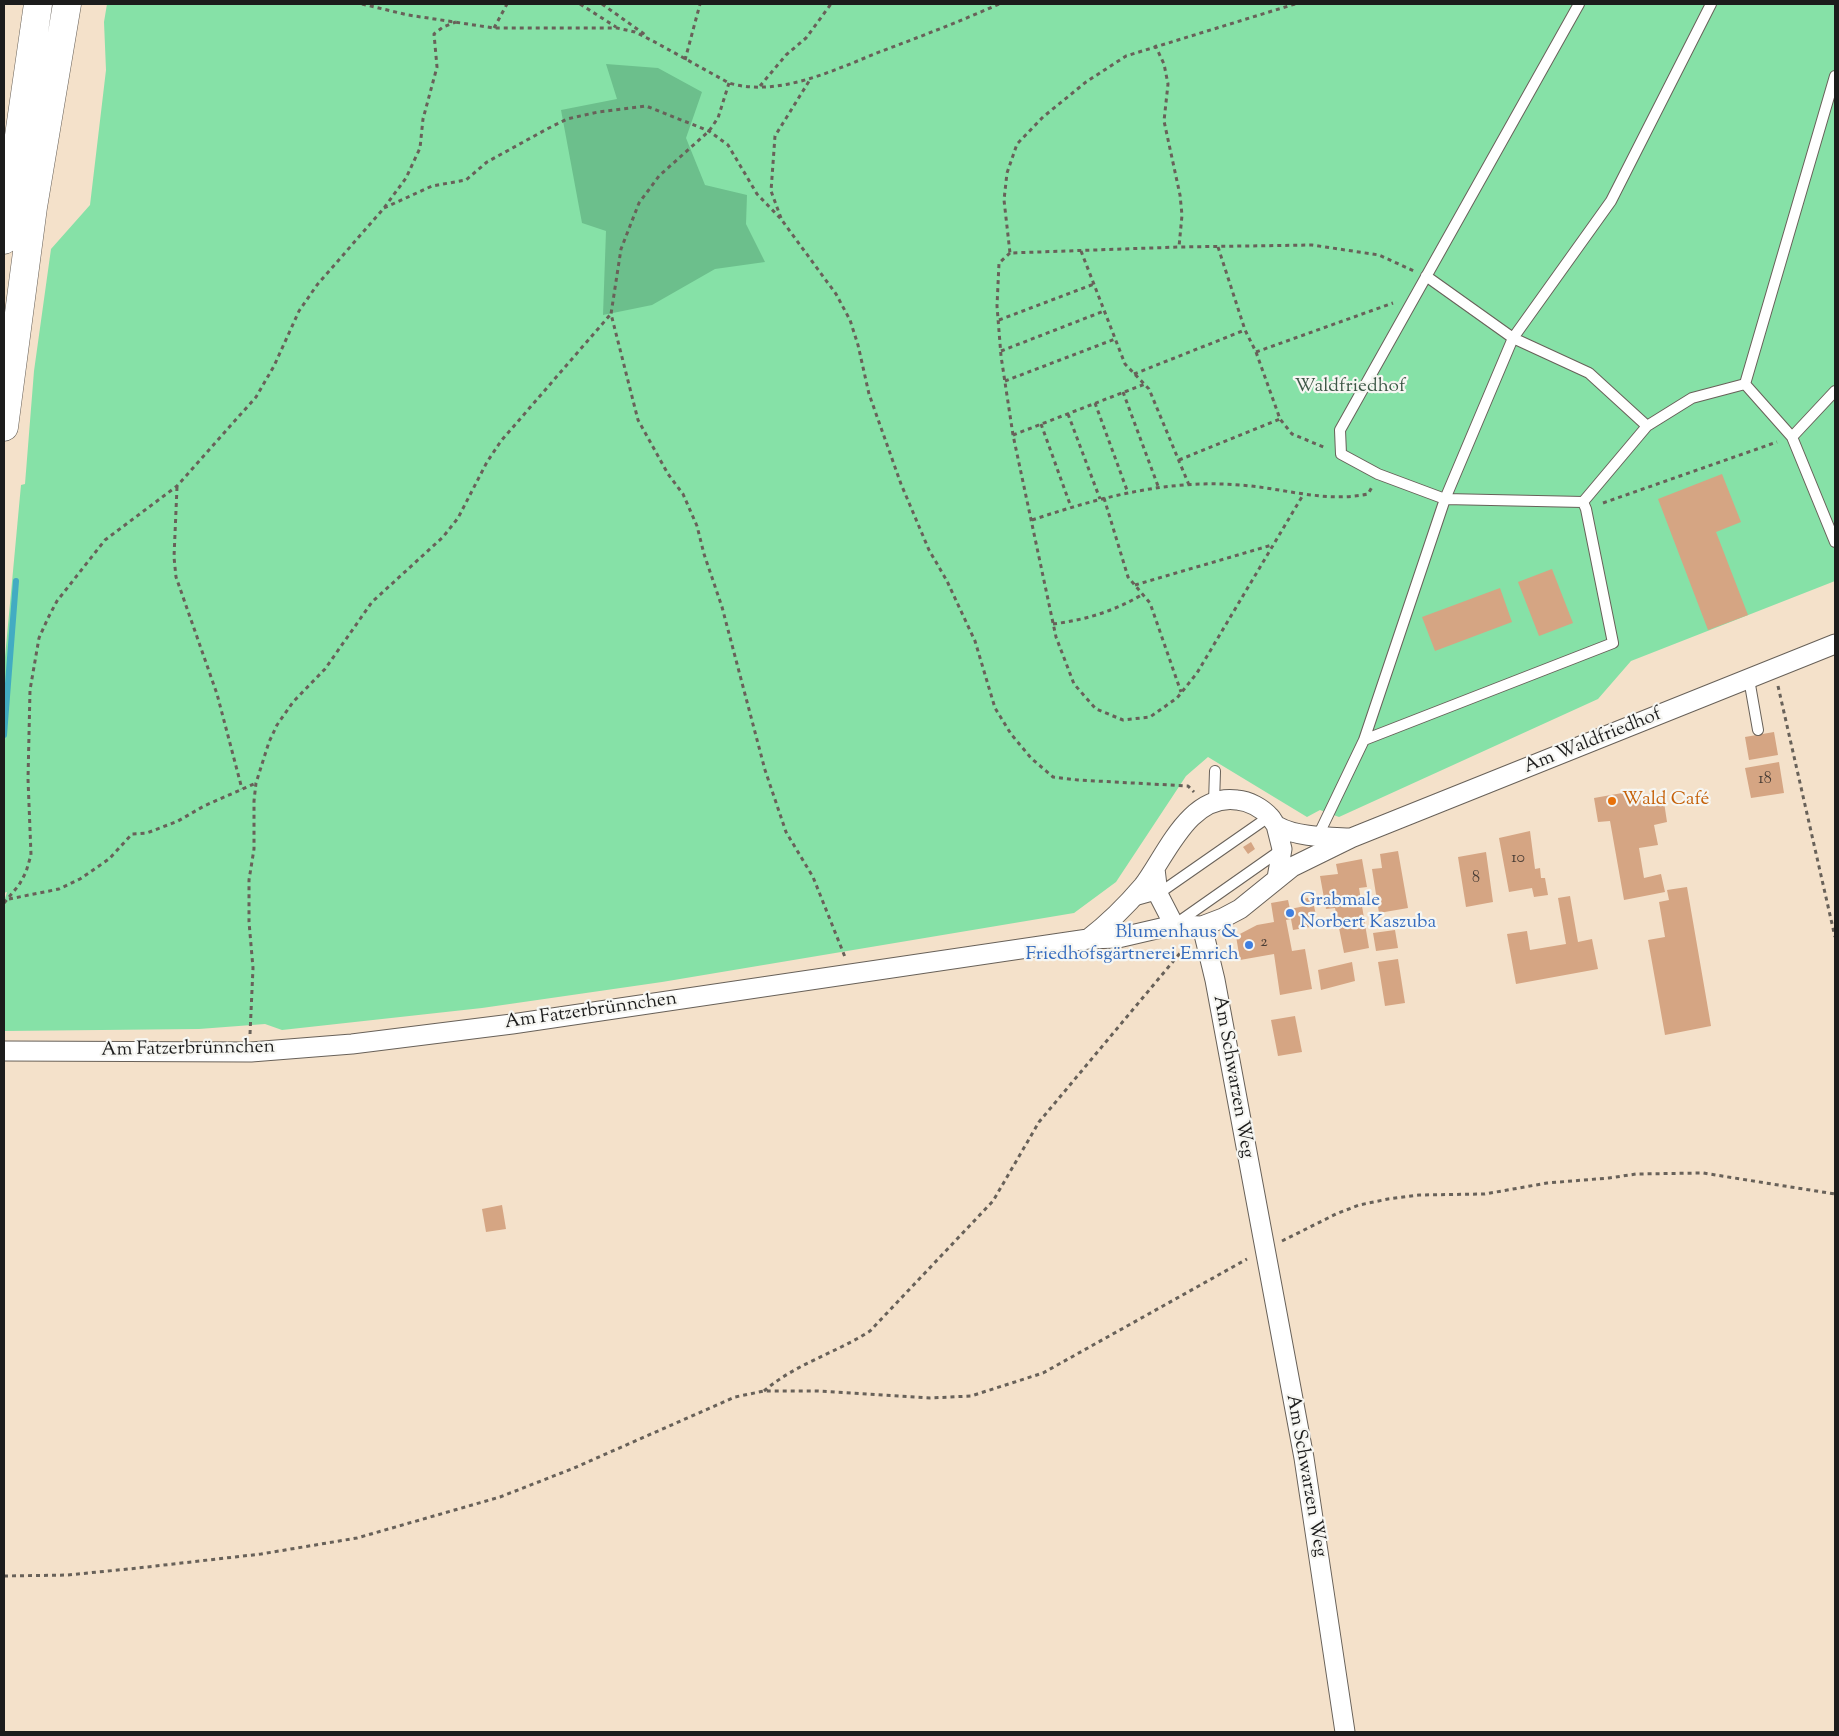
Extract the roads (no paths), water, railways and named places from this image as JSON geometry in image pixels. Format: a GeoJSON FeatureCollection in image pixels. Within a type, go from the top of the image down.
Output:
{"type":"FeatureCollection","features":[{"type":"Feature","properties":{"kind":"highway"},"geometry":{"type":"LineString","coordinates":[[4,240],[38,4]]}},
{"type":"Feature","properties":{"kind":"highway"},"geometry":{"type":"LineString","coordinates":[[4,427],[33,208],[67,4]]}},
{"type":"Feature","properties":{"kind":"street","name":"Am Waldfriedhof"},"geometry":{"type":"LineString","coordinates":[[1351,838],[1835,644]]}},
{"type":"Feature","properties":{"kind":"street"},"geometry":{"type":"LineString","coordinates":[[1088,939],[1112,920],[1128,902],[1155,869],[1186,822],[1214,803],[1235,799],[1248,802],[1273,821],[1318,836],[1351,838]]}},
{"type":"Feature","properties":{"kind":"street"},"geometry":{"type":"LineString","coordinates":[[1273,821],[1282,849],[1277,878]]}},
{"type":"Feature","properties":{"kind":"street"},"geometry":{"type":"LineString","coordinates":[[1155,869],[1158,894],[1174,925],[1202,926],[1240,909],[1277,878],[1309,857],[1351,838]]}},
{"type":"Feature","properties":{"kind":"street","name":"Am Fatzerbrünnchen"},"geometry":{"type":"LineString","coordinates":[[4,1051],[251,1052],[352,1044],[512,1024],[1088,939],[1118,938],[1174,925]]}},
{"type":"Feature","properties":{"kind":"street","name":"Am Schwarzen Weg"},"geometry":{"type":"LineString","coordinates":[[1202,926],[1215,980],[1304,1458],[1345,1732]]}},
{"type":"Feature","properties":{"kind":"lane"},"geometry":{"type":"LineString","coordinates":[[1579,4],[1340,430],[1341,454],[1378,474],[1445,499],[1584,505]]}},
{"type":"Feature","properties":{"kind":"lane"},"geometry":{"type":"LineString","coordinates":[[1309,857],[1364,740],[1445,499],[1512,338],[1611,201],[1711,4]]}},
{"type":"Feature","properties":{"kind":"lane"},"geometry":{"type":"LineString","coordinates":[[1745,384],[1835,76]]}},
{"type":"Feature","properties":{"kind":"lane"},"geometry":{"type":"LineString","coordinates":[[1426,276],[1512,338],[1589,373],[1647,426]]}},
{"type":"Feature","properties":{"kind":"lane"},"geometry":{"type":"LineString","coordinates":[[1584,505],[1647,426],[1692,398],[1745,384]]}},
{"type":"Feature","properties":{"kind":"lane"},"geometry":{"type":"LineString","coordinates":[[1745,384],[1792,437],[1835,542]]}},
{"type":"Feature","properties":{"kind":"lane"},"geometry":{"type":"LineString","coordinates":[[1792,437],[1835,391]]}},
{"type":"Feature","properties":{"kind":"lane"},"geometry":{"type":"LineString","coordinates":[[1364,740],[1613,643],[1584,505]]}},
{"type":"Feature","properties":{"kind":"lane"},"geometry":{"type":"LineString","coordinates":[[1749,679],[1758,730]]}},
{"type":"Feature","properties":{"kind":"lane"},"geometry":{"type":"LineString","coordinates":[[1214,803],[1215,771]]}},
{"type":"Feature","properties":{"kind":"lane"},"geometry":{"type":"LineString","coordinates":[[1128,902],[1158,894],[1273,821]]}},
{"type":"Feature","properties":{"kind":"lane"},"geometry":{"type":"LineString","coordinates":[[1174,925],[1282,849]]}},
{"type":"Feature","properties":{"kind":"waterway"},"geometry":{"type":"LineString","coordinates":[[4,735],[16,581]]}},
{"type":"Feature","properties":{"kind":"place","name":"Wald Café"},"geometry":{"type":"Point","coordinates":[1612,801]}},
{"type":"Feature","properties":{"kind":"place","name":"Grabmale Norbert Kaszuba"},"geometry":{"type":"Point","coordinates":[1290,913]}},
{"type":"Feature","properties":{"kind":"place","name":"Blumenhaus & Friedhofsgärtnerei Emrich"},"geometry":{"type":"Point","coordinates":[1249,945]}},
{"type":"Feature","properties":{"kind":"park label","name":"Waldfriedhof"},"geometry":{"type":"Point","coordinates":[1350,388]}}]}
